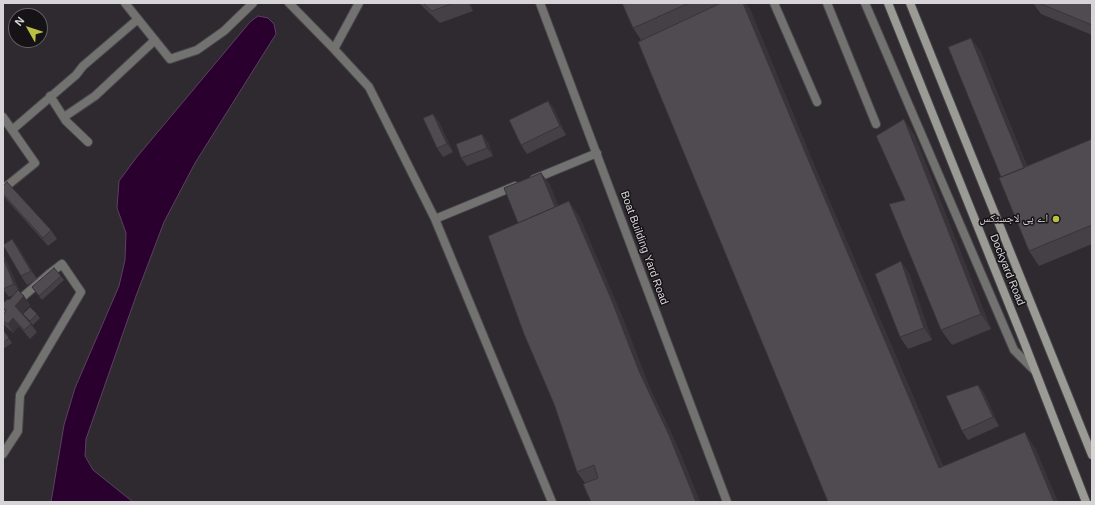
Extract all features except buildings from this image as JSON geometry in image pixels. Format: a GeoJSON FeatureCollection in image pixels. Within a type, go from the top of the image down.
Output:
{"type":"FeatureCollection","features":[{"type":"Feature","properties":{"kind":"street"},"geometry":{"type":"LineString","coordinates":[[125,3],[170,59],[197,50],[224,31],[253,3]]}},
{"type":"Feature","properties":{"kind":"street"},"geometry":{"type":"LineString","coordinates":[[334,49],[360,3]]}},
{"type":"Feature","properties":{"kind":"street","name":"Boat Building Yard Road"},"geometry":{"type":"LineString","coordinates":[[540,3],[727,502]]}},
{"type":"Feature","properties":{"kind":"street"},"geometry":{"type":"LineString","coordinates":[[774,3],[817,102]]}},
{"type":"Feature","properties":{"kind":"street"},"geometry":{"type":"LineString","coordinates":[[827,3],[876,124]]}},
{"type":"Feature","properties":{"kind":"street"},"geometry":{"type":"LineString","coordinates":[[865,3],[1014,350],[1036,371]]}},
{"type":"Feature","properties":{"kind":"street","name":"Dockyard Road"},"geometry":{"type":"LineString","coordinates":[[888,3],[1036,371],[1086,502]]}},
{"type":"Feature","properties":{"kind":"street","name":"Dockyard Road"},"geometry":{"type":"LineString","coordinates":[[910,3],[1092,455]]}},
{"type":"Feature","properties":{"kind":"street"},"geometry":{"type":"LineString","coordinates":[[292,5],[369,87],[435,219],[552,502]]}},
{"type":"Feature","properties":{"kind":"street"},"geometry":{"type":"LineString","coordinates":[[12,130],[138,19]]}},
{"type":"Feature","properties":{"kind":"street"},"geometry":{"type":"LineString","coordinates":[[64,117],[95,96],[155,40]]}},
{"type":"Feature","properties":{"kind":"street"},"geometry":{"type":"LineString","coordinates":[[50,96],[64,117],[88,142]]}},
{"type":"Feature","properties":{"kind":"street"},"geometry":{"type":"LineString","coordinates":[[3,117],[35,163],[3,189]]}},
{"type":"Feature","properties":{"kind":"street"},"geometry":{"type":"LineString","coordinates":[[435,219],[597,153]]}},
{"type":"Feature","properties":{"kind":"street"},"geometry":{"type":"LineString","coordinates":[[3,314],[62,264],[81,292],[20,395],[18,431],[3,454]]}},
{"type":"Feature","properties":{"kind":"shaded area"},"geometry":{"type":"Polygon","coordinates":[[[258,16],[268,18],[274,24],[276,34],[195,163],[164,222],[136,296],[86,439],[85,456],[93,470],[133,502],[51,502],[64,425],[75,388],[119,286],[125,260],[126,233],[117,208],[119,181],[136,158],[250,22],[258,16]]]}},
{"type":"Feature","properties":{"kind":"place","name":"اے پی لاجسٹکس"},"geometry":{"type":"Point","coordinates":[1056,219]}}]}
